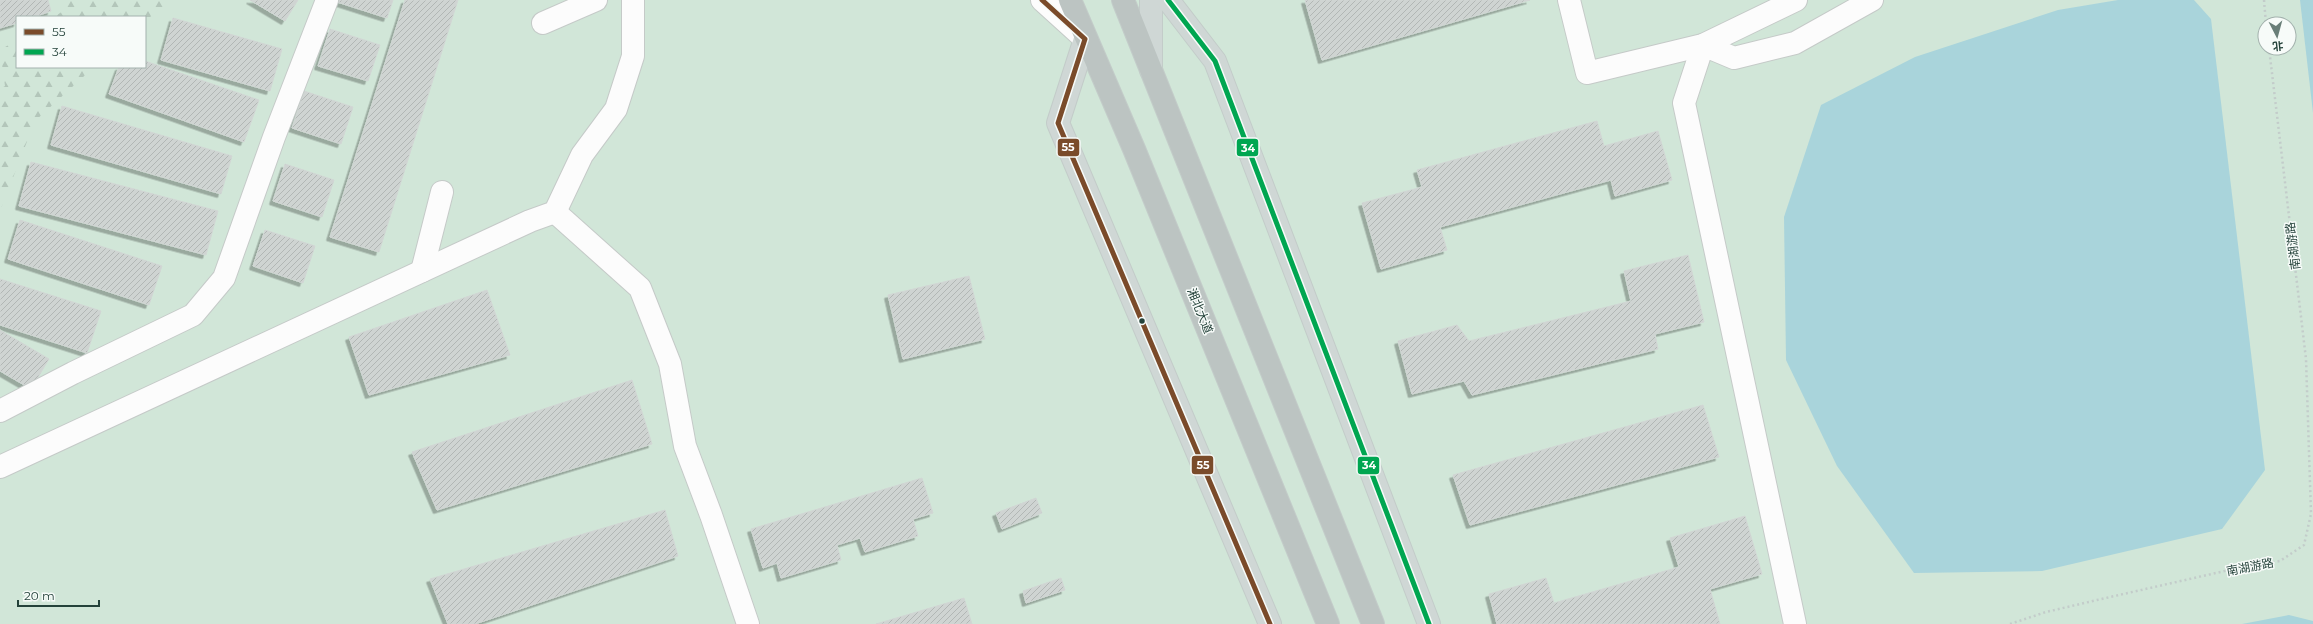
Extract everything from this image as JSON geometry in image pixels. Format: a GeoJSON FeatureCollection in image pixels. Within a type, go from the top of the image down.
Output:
{"type":"FeatureCollection","features":[{"type":"Feature","properties":{"kind":"highway","name":"湘北大道"},"geometry":{"type":"LineString","coordinates":[[1070,0],[1085,39],[1134,149],[1328,624]]}},
{"type":"Feature","properties":{"kind":"highway"},"geometry":{"type":"LineString","coordinates":[[1122,0],[1373,624]]}},
{"type":"Feature","properties":{"kind":"main road"},"geometry":{"type":"LineString","coordinates":[[1151,0],[1151,71]]}},
{"type":"Feature","properties":{"kind":"main road"},"geometry":{"type":"LineString","coordinates":[[1168,0],[1215,61],[1428,624]]}},
{"type":"Feature","properties":{"kind":"main road"},"geometry":{"type":"LineString","coordinates":[[1085,39],[1058,123],[1270,624]]}},
{"type":"Feature","properties":{"kind":"street"},"geometry":{"type":"LineString","coordinates":[[0,411],[73,373],[193,315],[224,278],[274,137],[327,0]]}},
{"type":"Feature","properties":{"kind":"street"},"geometry":{"type":"LineString","coordinates":[[543,22],[596,0]]}},
{"type":"Feature","properties":{"kind":"street"},"geometry":{"type":"LineString","coordinates":[[0,467],[530,221],[555,212],[582,155],[616,109],[633,56],[633,0]]}},
{"type":"Feature","properties":{"kind":"street"},"geometry":{"type":"LineString","coordinates":[[1042,0],[1085,39]]}},
{"type":"Feature","properties":{"kind":"street"},"geometry":{"type":"LineString","coordinates":[[1569,0],[1587,73],[1703,45],[1796,0]]}},
{"type":"Feature","properties":{"kind":"street"},"geometry":{"type":"LineString","coordinates":[[1703,45],[1734,58],[1795,43],[1872,0]]}},
{"type":"Feature","properties":{"kind":"street"},"geometry":{"type":"LineString","coordinates":[[1703,45],[1684,103],[1795,624]]}},
{"type":"Feature","properties":{"kind":"street"},"geometry":{"type":"LineString","coordinates":[[422,271],[442,192]]}},
{"type":"Feature","properties":{"kind":"street"},"geometry":{"type":"LineString","coordinates":[[555,212],[640,288],[670,364],[685,446],[711,515],[748,624]]}},
{"type":"Feature","properties":{"kind":"path"},"geometry":{"type":"LineString","coordinates":[[2264,0],[2265,16]]}},
{"type":"Feature","properties":{"kind":"path","name":"南湖游路"},"geometry":{"type":"LineString","coordinates":[[2010,624],[2046,612],[2097,600],[2280,561],[2304,545],[2312,514],[2306,359],[2271,56]]}},
{"type":"Feature","properties":{"kind":"green space"},"geometry":{"type":"Polygon","coordinates":[[[0,0],[2313,0],[2313,624],[0,624],[0,0]]]}},
{"type":"Feature","properties":{"kind":"green space"},"geometry":{"type":"Polygon","coordinates":[[[64,0],[178,0],[146,19],[146,16],[56,16],[66,9],[64,0]]]}},
{"type":"Feature","properties":{"kind":"green space"},"geometry":{"type":"Polygon","coordinates":[[[16,41],[16,68],[93,68],[35,121],[0,211],[0,89],[5,86],[0,50],[16,41]]]}},
{"type":"Feature","properties":{"kind":"water"},"geometry":{"type":"Polygon","coordinates":[[[2118,0],[2194,0],[2211,19],[2265,470],[2222,529],[2042,571],[1914,573],[1837,466],[1786,360],[1784,217],[1821,105],[1915,57],[2058,10],[2118,0]]]}},
{"type":"Feature","properties":{"kind":"water"},"geometry":{"type":"Polygon","coordinates":[[[2300,0],[2313,0],[2313,113],[2300,0]]]}},
{"type":"Feature","properties":{"kind":"water"},"geometry":{"type":"Polygon","coordinates":[[[2289,615],[2313,621],[2313,624],[2242,624],[2289,615]]]}},
{"type":"Feature","properties":{"kind":"building"},"geometry":{"type":"Polygon","coordinates":[[[0,0],[48,0],[51,11],[37,16],[16,16],[16,23],[0,28],[0,0]]]}},
{"type":"Feature","properties":{"kind":"building"},"geometry":{"type":"Polygon","coordinates":[[[250,0],[298,0],[285,21],[250,0]]]}},
{"type":"Feature","properties":{"kind":"building"},"geometry":{"type":"Polygon","coordinates":[[[338,0],[393,0],[387,18],[337,2],[338,0]]]}},
{"type":"Feature","properties":{"kind":"building"},"geometry":{"type":"Polygon","coordinates":[[[405,0],[458,0],[379,252],[330,237],[405,0]]]}},
{"type":"Feature","properties":{"kind":"building"},"geometry":{"type":"Polygon","coordinates":[[[1305,0],[1530,0],[1322,60],[1305,0]]]}},
{"type":"Feature","properties":{"kind":"building"},"geometry":{"type":"Polygon","coordinates":[[[173,18],[282,49],[270,91],[161,60],[173,18]]]}},
{"type":"Feature","properties":{"kind":"building"},"geometry":{"type":"Polygon","coordinates":[[[330,29],[380,45],[368,81],[318,66],[330,29]]]}},
{"type":"Feature","properties":{"kind":"building"},"geometry":{"type":"Polygon","coordinates":[[[146,61],[259,100],[244,142],[109,94],[119,68],[146,68],[146,61]]]}},
{"type":"Feature","properties":{"kind":"building"},"geometry":{"type":"Polygon","coordinates":[[[304,91],[353,107],[341,144],[292,128],[304,91]]]}},
{"type":"Feature","properties":{"kind":"building"},"geometry":{"type":"Polygon","coordinates":[[[62,106],[232,156],[221,194],[51,145],[62,106]]]}},
{"type":"Feature","properties":{"kind":"building"},"geometry":{"type":"Polygon","coordinates":[[[1597,121],[1604,146],[1658,131],[1672,180],[1615,196],[1611,180],[1440,227],[1447,250],[1381,269],[1362,203],[1422,187],[1417,170],[1597,121]]]}},
{"type":"Feature","properties":{"kind":"building"},"geometry":{"type":"Polygon","coordinates":[[[31,162],[218,211],[206,255],[19,206],[31,162]]]}},
{"type":"Feature","properties":{"kind":"building"},"geometry":{"type":"Polygon","coordinates":[[[285,164],[334,180],[322,217],[273,201],[285,164]]]}},
{"type":"Feature","properties":{"kind":"building"},"geometry":{"type":"Polygon","coordinates":[[[20,220],[162,266],[149,305],[8,259],[20,220]]]}},
{"type":"Feature","properties":{"kind":"building"},"geometry":{"type":"Polygon","coordinates":[[[265,230],[315,246],[303,283],[253,266],[265,230]]]}},
{"type":"Feature","properties":{"kind":"building"},"geometry":{"type":"Polygon","coordinates":[[[1688,255],[1704,322],[1655,334],[1658,349],[1472,395],[1464,381],[1412,394],[1398,341],[1457,325],[1469,341],[1631,301],[1624,271],[1688,255]]]}},
{"type":"Feature","properties":{"kind":"building"},"geometry":{"type":"Polygon","coordinates":[[[969,276],[985,339],[903,359],[888,295],[969,276]]]}},
{"type":"Feature","properties":{"kind":"building"},"geometry":{"type":"Polygon","coordinates":[[[0,279],[101,311],[87,353],[0,325],[0,279]]]}},
{"type":"Feature","properties":{"kind":"building"},"geometry":{"type":"Polygon","coordinates":[[[487,290],[510,355],[369,395],[349,337],[487,290]]]}},
{"type":"Feature","properties":{"kind":"building"},"geometry":{"type":"Polygon","coordinates":[[[0,330],[49,359],[31,389],[0,371],[0,330]]]}},
{"type":"Feature","properties":{"kind":"building"},"geometry":{"type":"Polygon","coordinates":[[[632,380],[652,444],[437,510],[412,452],[632,380]]]}},
{"type":"Feature","properties":{"kind":"building"},"geometry":{"type":"Polygon","coordinates":[[[1703,405],[1719,457],[1470,525],[1453,475],[1703,405]]]}},
{"type":"Feature","properties":{"kind":"building"},"geometry":{"type":"Polygon","coordinates":[[[922,478],[933,513],[913,519],[918,536],[865,552],[860,538],[837,545],[841,560],[781,578],[777,563],[763,568],[751,529],[922,478]]]}},
{"type":"Feature","properties":{"kind":"building"},"geometry":{"type":"Polygon","coordinates":[[[1036,498],[1042,513],[1002,529],[996,513],[1036,498]]]}},
{"type":"Feature","properties":{"kind":"building"},"geometry":{"type":"Polygon","coordinates":[[[665,510],[678,556],[475,624],[448,624],[430,579],[665,510]]]}},
{"type":"Feature","properties":{"kind":"building"},"geometry":{"type":"Polygon","coordinates":[[[1745,516],[1762,574],[1710,589],[1720,624],[1497,624],[1489,594],[1546,578],[1554,603],[1679,567],[1670,538],[1745,516]]]}},
{"type":"Feature","properties":{"kind":"building"},"geometry":{"type":"Polygon","coordinates":[[[1061,578],[1065,590],[1026,603],[1023,591],[1061,578]]]}},
{"type":"Feature","properties":{"kind":"building"},"geometry":{"type":"Polygon","coordinates":[[[964,598],[972,624],[876,624],[964,598]]]}},
{"type":"Feature","properties":{"kind":"transit line","name":"55"},"geometry":{"type":"LineString","coordinates":[[1042,0],[1085,39],[1058,123],[1270,624]]}},
{"type":"Feature","properties":{"kind":"transit line","name":"34"},"geometry":{"type":"LineString","coordinates":[[1168,0],[1215,61],[1429,624]]}}]}
